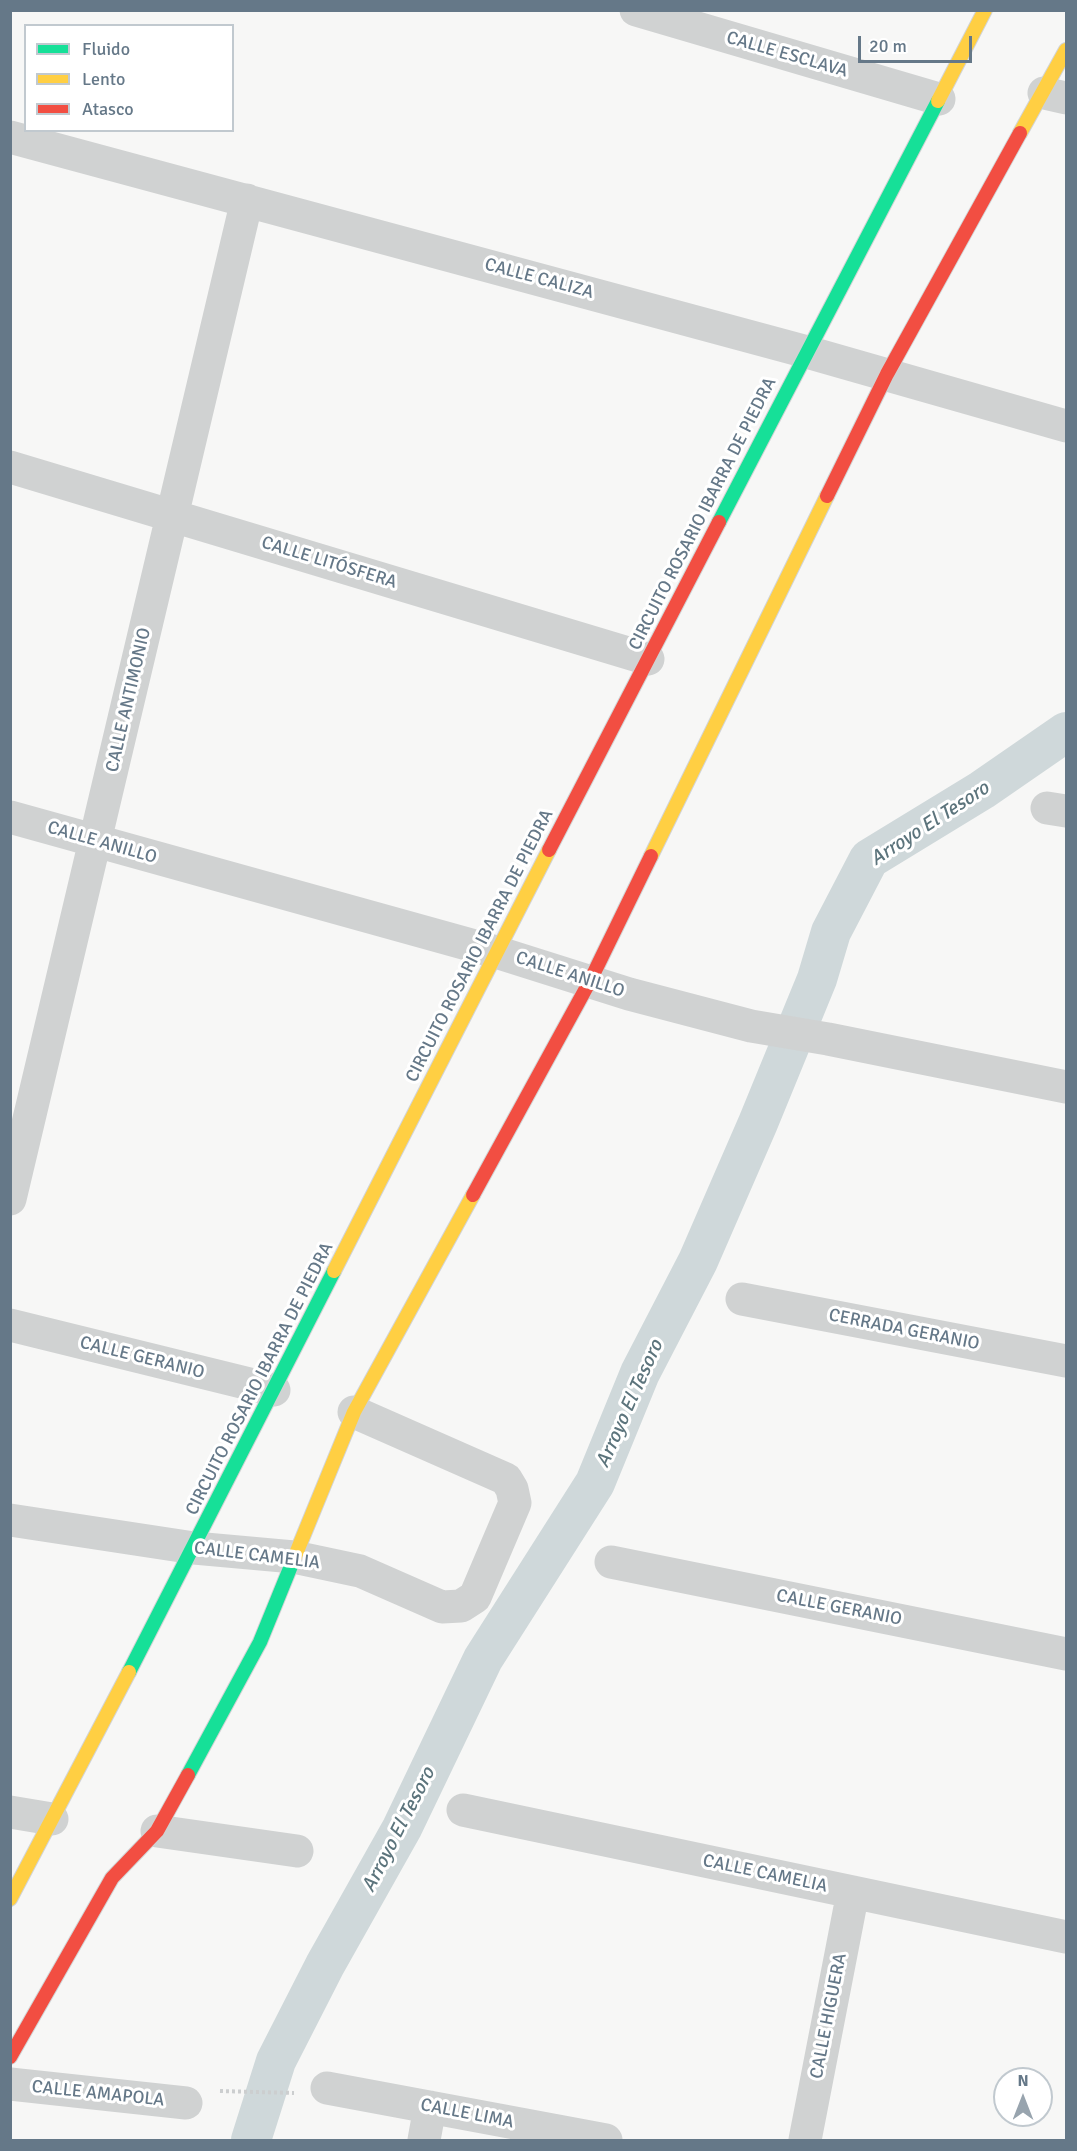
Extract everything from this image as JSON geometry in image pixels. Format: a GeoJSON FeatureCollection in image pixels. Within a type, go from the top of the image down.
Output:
{"type":"FeatureCollection","features":[{"type":"Feature","properties":{"kind":"main road","name":"CIRCUITO ROSARIO IBARRA DE PIEDRA"},"geometry":{"type":"LineString","coordinates":[[10,1899],[194,1548],[496,952],[985,10]]}},
{"type":"Feature","properties":{"kind":"main road"},"geometry":{"type":"LineString","coordinates":[[10,2057],[112,1878],[157,1831],[260,1642],[354,1412],[590,981],[886,374],[1055,96],[1066,50]]}},
{"type":"Feature","properties":{"kind":"street","name":"CALLE ESCLAVA"},"geometry":{"type":"LineString","coordinates":[[636,10],[939,99]]}},
{"type":"Feature","properties":{"kind":"street","name":"CALLE CALIZA"},"geometry":{"type":"LineString","coordinates":[[10,137],[807,352],[1066,426]]}},
{"type":"Feature","properties":{"kind":"street","name":"CALLE ANTIMONIO"},"geometry":{"type":"LineString","coordinates":[[10,1199],[247,200]]}},
{"type":"Feature","properties":{"kind":"street","name":"CALLE LITÓSFERA"},"geometry":{"type":"LineString","coordinates":[[10,467],[648,659]]}},
{"type":"Feature","properties":{"kind":"street","name":"CALLE ANILLO"},"geometry":{"type":"LineString","coordinates":[[10,817],[496,952],[629,994],[751,1026],[1066,1086]]}},
{"type":"Feature","properties":{"kind":"street","name":"CERRADA GERANIO"},"geometry":{"type":"LineString","coordinates":[[742,1299],[1066,1361]]}},
{"type":"Feature","properties":{"kind":"street","name":"CALLE GERANIO"},"geometry":{"type":"LineString","coordinates":[[10,1325],[274,1390]]}},
{"type":"Feature","properties":{"kind":"street","name":"CALLE CAMELIA"},"geometry":{"type":"LineString","coordinates":[[10,1520],[194,1548],[294,1557],[360,1571],[442,1607],[461,1606],[475,1597],[515,1503],[512,1489],[506,1479],[354,1412]]}},
{"type":"Feature","properties":{"kind":"street","name":"CALLE GERANIO"},"geometry":{"type":"LineString","coordinates":[[611,1562],[1066,1654]]}},
{"type":"Feature","properties":{"kind":"street","name":"CALLE CAMELIA"},"geometry":{"type":"LineString","coordinates":[[464,1810],[1066,1937]]}},
{"type":"Feature","properties":{"kind":"street"},"geometry":{"type":"LineString","coordinates":[[10,1812],[52,1819]]}},
{"type":"Feature","properties":{"kind":"street"},"geometry":{"type":"LineString","coordinates":[[157,1831],[297,1851]]}},
{"type":"Feature","properties":{"kind":"street","name":"CALLE HIGUERA"},"geometry":{"type":"LineString","coordinates":[[806,2140],[853,1892]]}},
{"type":"Feature","properties":{"kind":"street","name":"CALLE AMAPOLA"},"geometry":{"type":"LineString","coordinates":[[10,2084],[186,2103]]}},
{"type":"Feature","properties":{"kind":"street","name":"CALLE LIMA"},"geometry":{"type":"LineString","coordinates":[[327,2088],[430,2107],[564,2136],[606,2140]]}},
{"type":"Feature","properties":{"kind":"street"},"geometry":{"type":"LineString","coordinates":[[424,2140],[430,2107]]}},
{"type":"Feature","properties":{"kind":"path"},"geometry":{"type":"LineString","coordinates":[[218,2091],[288,2094]]}},
{"type":"Feature","properties":{"kind":"waterway","name":"Arroyo El Tesoro"},"geometry":{"type":"LineString","coordinates":[[251,2140],[276,2061],[325,1965],[402,1828],[483,1659],[595,1483],[640,1373],[698,1261],[758,1123],[817,979],[831,932],[869,859],[982,790],[1066,732]]}},
{"type":"Feature","properties":{"kind":"traffic: fast"},"geometry":{"type":"LineString","coordinates":[[719,522],[938,101]]}},
{"type":"Feature","properties":{"kind":"traffic: fast"},"geometry":{"type":"LineString","coordinates":[[129,1672],[334,1271]]}},
{"type":"Feature","properties":{"kind":"traffic: fast"},"geometry":{"type":"LineString","coordinates":[[188,1775],[260,1642],[293,1561]]}},
{"type":"Feature","properties":{"kind":"traffic: slow"},"geometry":{"type":"LineString","coordinates":[[938,101],[985,10]]}},
{"type":"Feature","properties":{"kind":"traffic: slow"},"geometry":{"type":"LineString","coordinates":[[1020,133],[1066,50]]}},
{"type":"Feature","properties":{"kind":"traffic: slow"},"geometry":{"type":"LineString","coordinates":[[651,856],[827,496]]}},
{"type":"Feature","properties":{"kind":"traffic: slow"},"geometry":{"type":"LineString","coordinates":[[334,1271],[549,850]]}},
{"type":"Feature","properties":{"kind":"traffic: slow"},"geometry":{"type":"LineString","coordinates":[[293,1561],[354,1412],[473,1195]]}},
{"type":"Feature","properties":{"kind":"traffic: slow"},"geometry":{"type":"LineString","coordinates":[[10,1899],[129,1672]]}},
{"type":"Feature","properties":{"kind":"traffic: jam"},"geometry":{"type":"LineString","coordinates":[[827,496],[887,374],[1020,133]]}},
{"type":"Feature","properties":{"kind":"traffic: jam"},"geometry":{"type":"LineString","coordinates":[[549,850],[719,522]]}},
{"type":"Feature","properties":{"kind":"traffic: jam"},"geometry":{"type":"LineString","coordinates":[[473,1195],[590,981],[651,856]]}},
{"type":"Feature","properties":{"kind":"traffic: jam"},"geometry":{"type":"LineString","coordinates":[[10,2057],[112,1878],[157,1831],[188,1775]]}}]}
